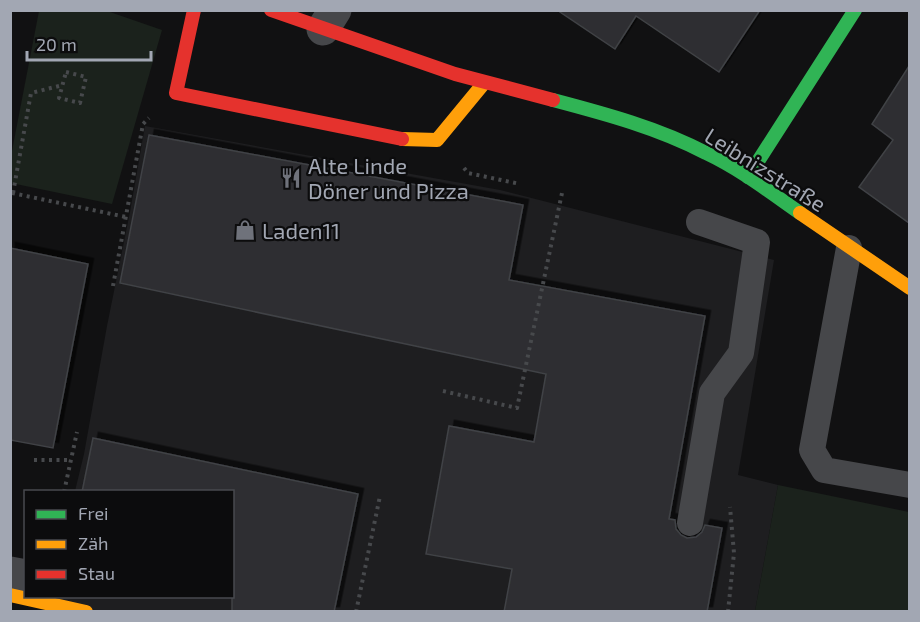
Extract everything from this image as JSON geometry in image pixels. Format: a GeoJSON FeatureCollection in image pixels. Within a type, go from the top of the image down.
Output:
{"type":"FeatureCollection","features":[{"type":"Feature","properties":{"kind":"street"},"geometry":{"type":"LineString","coordinates":[[194,10],[176,93],[409,140],[437,140],[484,83]]}},
{"type":"Feature","properties":{"kind":"street","name":"Leibnizstraße"},"geometry":{"type":"LineString","coordinates":[[271,10],[329,20],[484,83],[623,119],[707,153],[748,177],[909,288]]}},
{"type":"Feature","properties":{"kind":"street"},"geometry":{"type":"LineString","coordinates":[[748,177],[855,10]]}},
{"type":"Feature","properties":{"kind":"street"},"geometry":{"type":"LineString","coordinates":[[40,598],[86,612]]}},
{"type":"Feature","properties":{"kind":"lane"},"geometry":{"type":"LineString","coordinates":[[690,523],[712,393],[741,353],[757,242],[699,222]]}},
{"type":"Feature","properties":{"kind":"lane"},"geometry":{"type":"LineString","coordinates":[[849,248],[812,450],[824,470],[909,485]]}},
{"type":"Feature","properties":{"kind":"path"},"geometry":{"type":"LineString","coordinates":[[66,72],[86,77],[80,103],[59,98],[63,85],[66,72]]}},
{"type":"Feature","properties":{"kind":"path"},"geometry":{"type":"LineString","coordinates":[[63,85],[31,93],[12,193],[126,217]]}},
{"type":"Feature","properties":{"kind":"path"},"geometry":{"type":"LineString","coordinates":[[113,286],[143,124],[176,93]]}},
{"type":"Feature","properties":{"kind":"path"},"geometry":{"type":"LineString","coordinates":[[437,140],[468,173],[520,184]]}},
{"type":"Feature","properties":{"kind":"path"},"geometry":{"type":"LineString","coordinates":[[443,391],[517,408],[562,193]]}},
{"type":"Feature","properties":{"kind":"path"},"geometry":{"type":"LineString","coordinates":[[64,490],[77,432]]}},
{"type":"Feature","properties":{"kind":"path"},"geometry":{"type":"LineString","coordinates":[[34,460],[71,460]]}},
{"type":"Feature","properties":{"kind":"path"},"geometry":{"type":"LineString","coordinates":[[356,612],[380,496]]}},
{"type":"Feature","properties":{"kind":"shaded area"},"geometry":{"type":"Polygon","coordinates":[[[39,11],[107,11],[162,30],[112,204],[11,183],[11,156],[39,11]]]}},
{"type":"Feature","properties":{"kind":"shaded area"},"geometry":{"type":"Polygon","coordinates":[[[145,126],[500,190],[774,260],[738,475],[778,485],[755,611],[46,612],[50,598],[234,598],[234,490],[75,490],[145,126]]]}},
{"type":"Feature","properties":{"kind":"shaded area"},"geometry":{"type":"Polygon","coordinates":[[[778,485],[909,512],[909,611],[755,611],[778,485]]]}},
{"type":"Feature","properties":{"kind":"building"},"geometry":{"type":"Polygon","coordinates":[[[557,10],[760,10],[719,72],[636,16],[615,49],[557,10]]]}},
{"type":"Feature","properties":{"kind":"building"},"geometry":{"type":"Polygon","coordinates":[[[909,66],[909,223],[859,187],[893,140],[872,124],[909,66]]]}},
{"type":"Feature","properties":{"kind":"building"},"geometry":{"type":"Polygon","coordinates":[[[149,135],[523,205],[509,280],[705,316],[669,519],[675,520],[676,529],[687,538],[696,537],[705,525],[722,528],[707,612],[504,612],[512,569],[426,554],[449,426],[534,442],[546,374],[120,283],[149,135]]]}},
{"type":"Feature","properties":{"kind":"building"},"geometry":{"type":"Polygon","coordinates":[[[10,248],[88,264],[53,448],[10,440],[10,248]]]}},
{"type":"Feature","properties":{"kind":"building"},"geometry":{"type":"Polygon","coordinates":[[[93,438],[358,494],[334,612],[232,612],[234,490],[82,490],[93,438]]]}},
{"type":"Feature","properties":{"kind":"traffic: fast"},"geometry":{"type":"LineString","coordinates":[[748,177],[855,10]]}},
{"type":"Feature","properties":{"kind":"traffic: fast"},"geometry":{"type":"LineString","coordinates":[[553,100],[631,122],[688,144],[743,173],[800,213]]}},
{"type":"Feature","properties":{"kind":"traffic: slow"},"geometry":{"type":"LineString","coordinates":[[402,139],[437,140],[484,83]]}},
{"type":"Feature","properties":{"kind":"traffic: slow"},"geometry":{"type":"LineString","coordinates":[[800,213],[910,288]]}},
{"type":"Feature","properties":{"kind":"traffic: slow"},"geometry":{"type":"LineString","coordinates":[[10,595],[86,612]]}},
{"type":"Feature","properties":{"kind":"traffic: jam"},"geometry":{"type":"LineString","coordinates":[[194,10],[176,93],[402,139]]}},
{"type":"Feature","properties":{"kind":"traffic: jam"},"geometry":{"type":"LineString","coordinates":[[271,10],[455,74],[553,100]]}},
{"type":"Feature","properties":{"kind":"place","name":"Alte Linde Döner und Pizza"},"geometry":{"type":"Point","coordinates":[291,178]}},
{"type":"Feature","properties":{"kind":"place","name":"Laden11"},"geometry":{"type":"Point","coordinates":[245,230]}}]}
